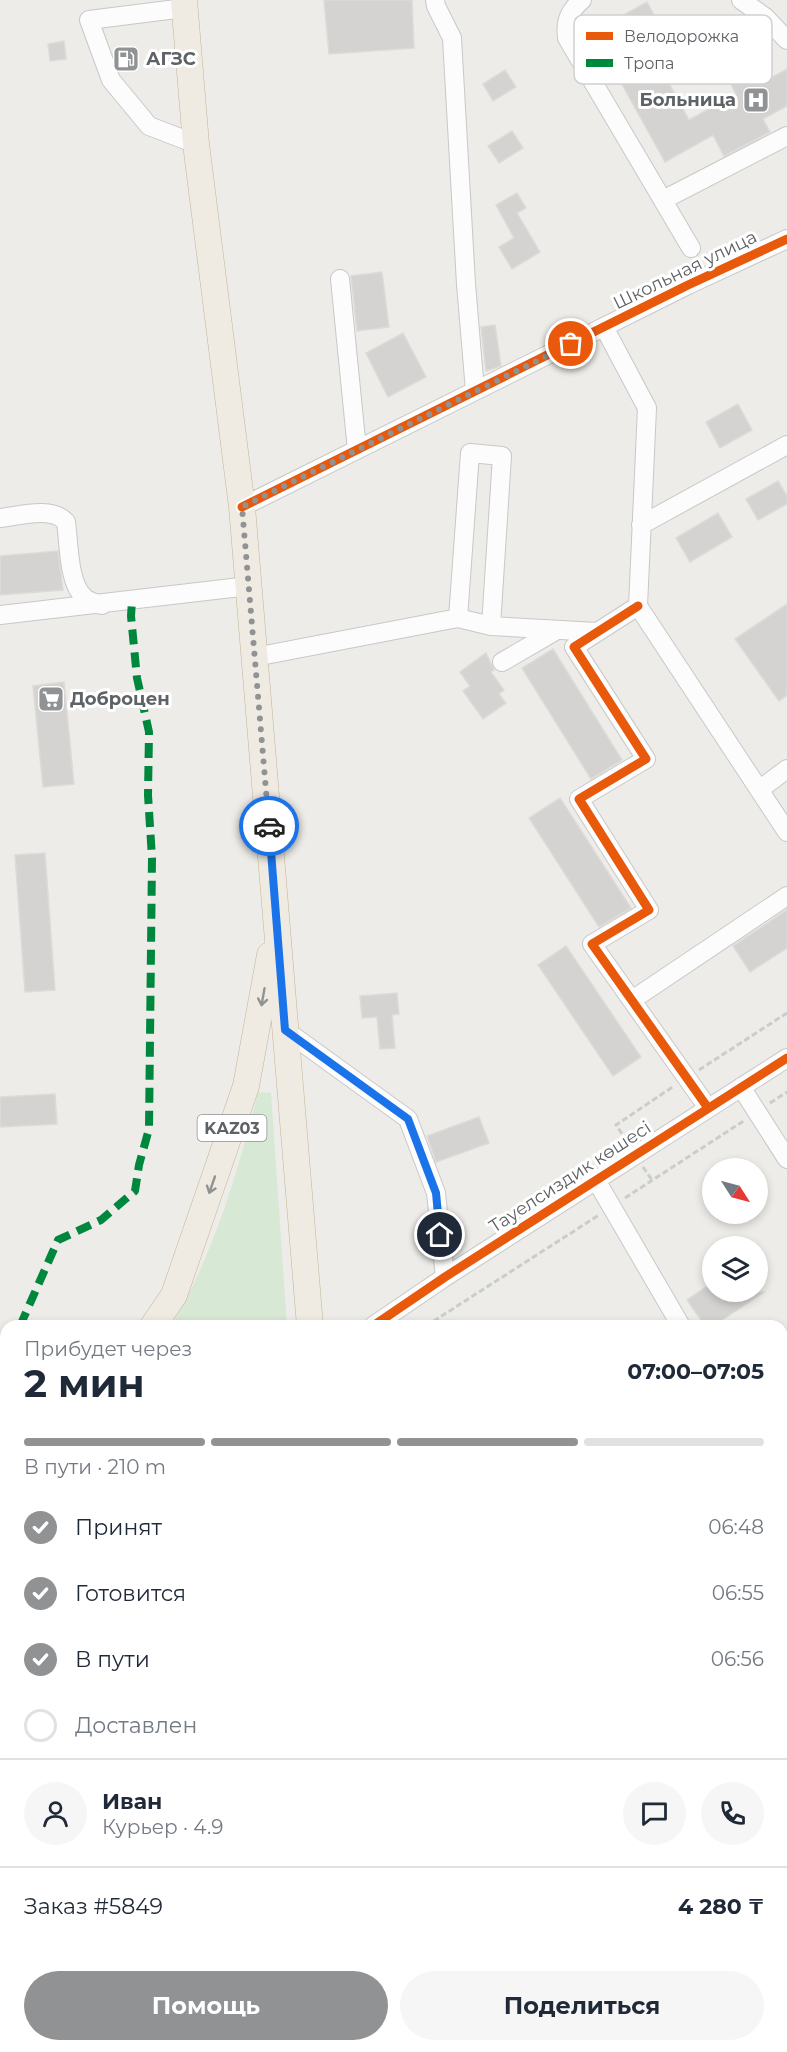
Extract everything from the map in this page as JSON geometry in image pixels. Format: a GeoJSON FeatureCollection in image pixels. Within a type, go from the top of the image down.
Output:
{"type":"FeatureCollection","features":[{"type":"Feature","properties":{"kind":"highway","name":"KАZ03"},"geometry":{"type":"LineString","coordinates":[[184,4],[196,144],[242,507],[309,1320]]}},
{"type":"Feature","properties":{"kind":"highway","name":"KАZ03"},"geometry":{"type":"LineString","coordinates":[[157,1320],[174,1295],[246,1086],[277,919]]}},
{"type":"Feature","properties":{"kind":"street"},"geometry":{"type":"LineString","coordinates":[[435,0],[452,38],[466,284],[475,391]]}},
{"type":"Feature","properties":{"kind":"street"},"geometry":{"type":"LineString","coordinates":[[574,50],[567,38],[565,23],[574,7],[582,0]]}},
{"type":"Feature","properties":{"kind":"street"},"geometry":{"type":"LineString","coordinates":[[741,0],[762,15]]}},
{"type":"Feature","properties":{"kind":"street"},"geometry":{"type":"LineString","coordinates":[[184,4],[89,20],[111,80],[149,126],[196,144]]}},
{"type":"Feature","properties":{"kind":"street"},"geometry":{"type":"LineString","coordinates":[[772,24],[787,40]]}},
{"type":"Feature","properties":{"kind":"street"},"geometry":{"type":"LineString","coordinates":[[594,84],[691,248]]}},
{"type":"Feature","properties":{"kind":"street"},"geometry":{"type":"LineString","coordinates":[[663,200],[787,136]]}},
{"type":"Feature","properties":{"kind":"street","name":"Школьная улица"},"geometry":{"type":"LineString","coordinates":[[242,507],[604,327],[787,240]]}},
{"type":"Feature","properties":{"kind":"street"},"geometry":{"type":"LineString","coordinates":[[340,279],[357,450]]}},
{"type":"Feature","properties":{"kind":"street"},"geometry":{"type":"LineString","coordinates":[[604,327],[647,408],[638,606],[787,832]]}},
{"type":"Feature","properties":{"kind":"street"},"geometry":{"type":"LineString","coordinates":[[641,525],[787,445]]}},
{"type":"Feature","properties":{"kind":"street"},"geometry":{"type":"LineString","coordinates":[[458,618],[470,453],[502,456],[491,626]]}},
{"type":"Feature","properties":{"kind":"street"},"geometry":{"type":"LineString","coordinates":[[0,518],[52,513],[61,516],[66,522],[73,579],[79,593],[86,600],[102,605]]}},
{"type":"Feature","properties":{"kind":"street"},"geometry":{"type":"LineString","coordinates":[[0,615],[102,605],[249,586]]}},
{"type":"Feature","properties":{"kind":"street"},"geometry":{"type":"LineString","coordinates":[[638,606],[574,647],[646,759],[579,799],[649,910],[592,944],[708,1108]]}},
{"type":"Feature","properties":{"kind":"street"},"geometry":{"type":"LineString","coordinates":[[255,657],[458,618],[491,626],[597,632]]}},
{"type":"Feature","properties":{"kind":"street"},"geometry":{"type":"LineString","coordinates":[[502,662],[557,630]]}},
{"type":"Feature","properties":{"kind":"street"},"geometry":{"type":"LineString","coordinates":[[759,790],[787,769]]}},
{"type":"Feature","properties":{"kind":"street"},"geometry":{"type":"LineString","coordinates":[[632,1000],[787,896]]}},
{"type":"Feature","properties":{"kind":"street"},"geometry":{"type":"LineString","coordinates":[[285,1030],[408,1119],[436,1193],[445,1277]]}},
{"type":"Feature","properties":{"kind":"street","name":"Тауелсиздик көшесі"},"geometry":{"type":"LineString","coordinates":[[382,1320],[445,1277],[787,1058]]}},
{"type":"Feature","properties":{"kind":"street"},"geometry":{"type":"LineString","coordinates":[[741,1087],[779,1132],[787,1159]]}},
{"type":"Feature","properties":{"kind":"street"},"geometry":{"type":"LineString","coordinates":[[596,1180],[678,1320]]}},
{"type":"Feature","properties":{"kind":"green space"},"geometry":{"type":"Polygon","coordinates":[[[258,1092],[271,1093],[287,1320],[174,1320],[212,1241],[242,1152],[258,1092]]]}},
{"type":"Feature","properties":{"kind":"building"},"geometry":{"type":"Polygon","coordinates":[[[324,0],[412,0],[414,48],[329,54],[324,0]]]}},
{"type":"Feature","properties":{"kind":"building"},"geometry":{"type":"Polygon","coordinates":[[[647,2],[654,15],[624,15],[647,2]]]}},
{"type":"Feature","properties":{"kind":"building"},"geometry":{"type":"Polygon","coordinates":[[[64,41],[66,59],[50,61],[48,44],[64,41]]]}},
{"type":"Feature","properties":{"kind":"building"},"geometry":{"type":"Polygon","coordinates":[[[787,69],[787,106],[763,119],[770,132],[724,156],[713,135],[665,162],[622,84],[669,84],[689,120],[736,94],[731,84],[772,84],[772,77],[787,69]]]}},
{"type":"Feature","properties":{"kind":"building"},"geometry":{"type":"Polygon","coordinates":[[[505,70],[516,87],[493,101],[483,84],[505,70]]]}},
{"type":"Feature","properties":{"kind":"building"},"geometry":{"type":"Polygon","coordinates":[[[512,131],[523,148],[499,163],[488,146],[512,131]]]}},
{"type":"Feature","properties":{"kind":"building"},"geometry":{"type":"Polygon","coordinates":[[[517,193],[526,208],[517,213],[540,252],[512,269],[499,247],[514,238],[496,205],[517,193]]]}},
{"type":"Feature","properties":{"kind":"building"},"geometry":{"type":"Polygon","coordinates":[[[382,272],[389,327],[357,331],[351,276],[382,272]]]}},
{"type":"Feature","properties":{"kind":"building"},"geometry":{"type":"Polygon","coordinates":[[[495,325],[501,366],[486,371],[481,327],[495,325]]]}},
{"type":"Feature","properties":{"kind":"building"},"geometry":{"type":"Polygon","coordinates":[[[403,333],[426,377],[388,397],[366,353],[403,333]]]}},
{"type":"Feature","properties":{"kind":"building"},"geometry":{"type":"Polygon","coordinates":[[[738,404],[752,430],[720,448],[706,422],[738,404]]]}},
{"type":"Feature","properties":{"kind":"building"},"geometry":{"type":"Polygon","coordinates":[[[778,481],[787,496],[787,504],[758,520],[746,499],[778,481]]]}},
{"type":"Feature","properties":{"kind":"building"},"geometry":{"type":"Polygon","coordinates":[[[718,513],[732,537],[690,562],[676,538],[718,513]]]}},
{"type":"Feature","properties":{"kind":"building"},"geometry":{"type":"Polygon","coordinates":[[[58,551],[63,590],[0,595],[0,556],[58,551]]]}},
{"type":"Feature","properties":{"kind":"building"},"geometry":{"type":"Polygon","coordinates":[[[787,604],[787,695],[779,701],[735,639],[787,604]]]}},
{"type":"Feature","properties":{"kind":"building"},"geometry":{"type":"Polygon","coordinates":[[[553,649],[622,760],[591,779],[522,668],[553,649]]]}},
{"type":"Feature","properties":{"kind":"building"},"geometry":{"type":"Polygon","coordinates":[[[486,653],[494,670],[491,672],[504,690],[499,694],[506,703],[483,719],[463,691],[470,686],[460,672],[486,653]]]}},
{"type":"Feature","properties":{"kind":"building"},"geometry":{"type":"Polygon","coordinates":[[[64,682],[74,784],[43,787],[33,686],[64,682]]]}},
{"type":"Feature","properties":{"kind":"building"},"geometry":{"type":"Polygon","coordinates":[[[560,798],[631,908],[599,927],[529,818],[560,798]]]}},
{"type":"Feature","properties":{"kind":"building"},"geometry":{"type":"Polygon","coordinates":[[[45,853],[55,990],[25,992],[15,855],[45,853]]]}},
{"type":"Feature","properties":{"kind":"building"},"geometry":{"type":"Polygon","coordinates":[[[787,910],[787,948],[750,972],[733,946],[787,910]]]}},
{"type":"Feature","properties":{"kind":"building"},"geometry":{"type":"Polygon","coordinates":[[[566,946],[641,1057],[613,1076],[538,965],[566,946]]]}},
{"type":"Feature","properties":{"kind":"building"},"geometry":{"type":"Polygon","coordinates":[[[397,993],[399,1014],[392,1015],[395,1048],[380,1049],[377,1017],[362,1018],[360,996],[397,993]]]}},
{"type":"Feature","properties":{"kind":"building"},"geometry":{"type":"Polygon","coordinates":[[[55,1094],[57,1124],[0,1127],[0,1097],[55,1094]]]}},
{"type":"Feature","properties":{"kind":"building"},"geometry":{"type":"Polygon","coordinates":[[[479,1117],[489,1143],[436,1162],[427,1136],[479,1117]]]}},
{"type":"Feature","properties":{"kind":"building"},"geometry":{"type":"Polygon","coordinates":[[[702,1290],[702,1302],[749,1302],[722,1320],[701,1320],[687,1300],[702,1290]]]}},
{"type":"Feature","properties":{"kind":"marked path"},"geometry":{"type":"LineString","coordinates":[[23,1320],[58,1240],[101,1220],[135,1191],[139,1165],[149,1129],[152,858],[148,795],[149,732],[137,678],[131,616],[132,601]]}},
{"type":"Feature","properties":{"kind":"cycle path"},"geometry":{"type":"LineString","coordinates":[[242,507],[688,285],[787,239]]}},
{"type":"Feature","properties":{"kind":"cycle path"},"geometry":{"type":"LineString","coordinates":[[638,606],[574,647],[646,759],[579,799],[649,910],[592,944],[708,1108]]}},
{"type":"Feature","properties":{"kind":"cycle path"},"geometry":{"type":"LineString","coordinates":[[382,1320],[445,1277],[787,1058]]}},
{"type":"Feature","properties":{"kind":"way so far"},"geometry":{"type":"LineString","coordinates":[[269,826],[242,507],[571,344]]}},
{"type":"Feature","properties":{"kind":"place","name":"АГЗС"},"geometry":{"type":"Point","coordinates":[126,59]}},
{"type":"Feature","properties":{"kind":"place","name":"Больница"},"geometry":{"type":"Point","coordinates":[756,100]}},
{"type":"Feature","properties":{"kind":"place","name":"Доброцен"},"geometry":{"type":"Point","coordinates":[51,699]}},
{"type":"Feature","properties":{"kind":"route"},"geometry":{"type":"LineString","coordinates":[[269,826],[285,1030],[408,1119],[436,1193],[440,1235]]}}]}
